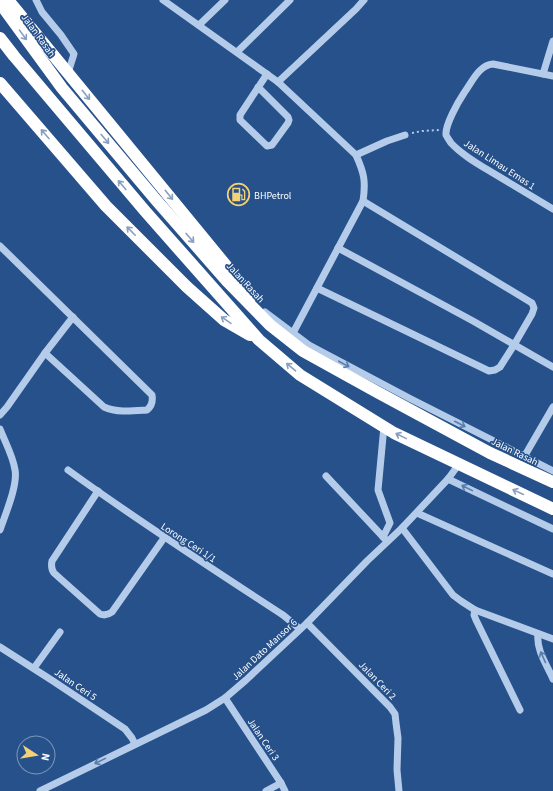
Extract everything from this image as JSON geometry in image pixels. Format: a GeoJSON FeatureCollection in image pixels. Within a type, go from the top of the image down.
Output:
{"type":"FeatureCollection","features":[{"type":"Feature","properties":{"kind":"highway"},"geometry":{"type":"LineString","coordinates":[[3,3],[68,73],[265,312],[303,351]]}},
{"type":"Feature","properties":{"kind":"highway","name":"Jalan Rasah"},"geometry":{"type":"LineString","coordinates":[[3,3],[62,88],[156,200],[227,280],[270,325],[303,351],[490,453],[553,482]]}},
{"type":"Feature","properties":{"kind":"highway"},"geometry":{"type":"LineString","coordinates":[[0,38],[144,212],[259,340],[300,375],[394,433],[553,509]]}},
{"type":"Feature","properties":{"kind":"highway"},"geometry":{"type":"LineString","coordinates":[[0,42],[14,56]]}},
{"type":"Feature","properties":{"kind":"highway"},"geometry":{"type":"LineString","coordinates":[[0,83],[106,206],[187,287],[224,320],[259,340]]}},
{"type":"Feature","properties":{"kind":"street"},"geometry":{"type":"LineString","coordinates":[[36,0],[42,12],[74,54],[68,73]]}},
{"type":"Feature","properties":{"kind":"street"},"geometry":{"type":"LineString","coordinates":[[163,0],[278,82],[356,154],[362,167],[365,178],[363,201],[293,333]]}},
{"type":"Feature","properties":{"kind":"street"},"geometry":{"type":"LineString","coordinates":[[199,25],[225,0]]}},
{"type":"Feature","properties":{"kind":"street"},"geometry":{"type":"LineString","coordinates":[[237,52],[290,0]]}},
{"type":"Feature","properties":{"kind":"street"},"geometry":{"type":"LineString","coordinates":[[278,82],[364,0]]}},
{"type":"Feature","properties":{"kind":"street"},"geometry":{"type":"LineString","coordinates":[[543,74],[553,41]]}},
{"type":"Feature","properties":{"kind":"street"},"geometry":{"type":"LineString","coordinates":[[446,129],[447,124],[461,98],[483,67],[493,64],[553,76]]}},
{"type":"Feature","properties":{"kind":"street"},"geometry":{"type":"LineString","coordinates":[[258,87],[289,120],[288,124],[270,146],[267,146],[240,120],[240,115],[258,87],[267,74]]}},
{"type":"Feature","properties":{"kind":"street","name":"Jalan Limau Emas 1"},"geometry":{"type":"LineString","coordinates":[[446,129],[448,139],[451,143],[470,158],[553,209]]}},
{"type":"Feature","properties":{"kind":"street"},"geometry":{"type":"LineString","coordinates":[[356,154],[405,135]]}},
{"type":"Feature","properties":{"kind":"street"},"geometry":{"type":"LineString","coordinates":[[317,288],[489,371],[500,367],[534,311],[532,303],[363,201]]}},
{"type":"Feature","properties":{"kind":"street"},"geometry":{"type":"LineString","coordinates":[[0,246],[152,395],[152,403],[147,410],[110,410],[104,407],[45,353]]}},
{"type":"Feature","properties":{"kind":"street"},"geometry":{"type":"LineString","coordinates":[[338,248],[473,321],[553,367]]}},
{"type":"Feature","properties":{"kind":"street"},"geometry":{"type":"LineString","coordinates":[[265,312],[309,345],[553,471]]}},
{"type":"Feature","properties":{"kind":"street"},"geometry":{"type":"LineString","coordinates":[[0,415],[73,317]]}},
{"type":"Feature","properties":{"kind":"street"},"geometry":{"type":"LineString","coordinates":[[524,457],[553,407]]}},
{"type":"Feature","properties":{"kind":"street"},"geometry":{"type":"LineString","coordinates":[[384,426],[378,490],[390,523],[386,540]]}},
{"type":"Feature","properties":{"kind":"street"},"geometry":{"type":"LineString","coordinates":[[0,428],[13,461],[16,471],[16,480],[0,530]]}},
{"type":"Feature","properties":{"kind":"street","name":"Jalan Dato Mansor 6"},"geometry":{"type":"LineString","coordinates":[[40,791],[206,710],[225,698],[300,629],[386,540],[402,528],[417,513],[448,479],[459,464]]}},
{"type":"Feature","properties":{"kind":"street","name":"Lorong Ceri 1/1"},"geometry":{"type":"LineString","coordinates":[[68,470],[164,538],[283,615],[300,629]]}},
{"type":"Feature","properties":{"kind":"street"},"geometry":{"type":"LineString","coordinates":[[326,476],[386,540]]}},
{"type":"Feature","properties":{"kind":"street"},"geometry":{"type":"LineString","coordinates":[[448,479],[553,529]]}},
{"type":"Feature","properties":{"kind":"street"},"geometry":{"type":"LineString","coordinates":[[98,492],[52,561],[51,568],[54,573],[100,614],[107,615],[112,612],[164,538]]}},
{"type":"Feature","properties":{"kind":"street"},"geometry":{"type":"LineString","coordinates":[[417,513],[553,574]]}},
{"type":"Feature","properties":{"kind":"street"},"geometry":{"type":"LineString","coordinates":[[402,528],[453,595],[461,601],[475,610],[553,639]]}},
{"type":"Feature","properties":{"kind":"street"},"geometry":{"type":"LineString","coordinates":[[475,610],[474,615],[476,620],[520,710]]}},
{"type":"Feature","properties":{"kind":"street","name":"Jalan Ceri 2"},"geometry":{"type":"LineString","coordinates":[[307,622],[390,707],[395,714],[398,738],[397,770],[399,791]]}},
{"type":"Feature","properties":{"kind":"street"},"geometry":{"type":"LineString","coordinates":[[34,668],[60,632]]}},
{"type":"Feature","properties":{"kind":"street"},"geometry":{"type":"LineString","coordinates":[[538,634],[538,644],[541,654],[553,679]]}},
{"type":"Feature","properties":{"kind":"street","name":"Jalan Ceri 5"},"geometry":{"type":"LineString","coordinates":[[0,647],[125,729],[136,744]]}},
{"type":"Feature","properties":{"kind":"street","name":"Jalan Ceri 3"},"geometry":{"type":"LineString","coordinates":[[225,698],[285,791]]}},
{"type":"Feature","properties":{"kind":"street"},"geometry":{"type":"LineString","coordinates":[[266,791],[281,783]]}},
{"type":"Feature","properties":{"kind":"path"},"geometry":{"type":"LineString","coordinates":[[405,135],[422,131],[446,129]]}},
{"type":"Feature","properties":{"kind":"place","name":"BHPetrol"},"geometry":{"type":"Point","coordinates":[238,195]}}]}
